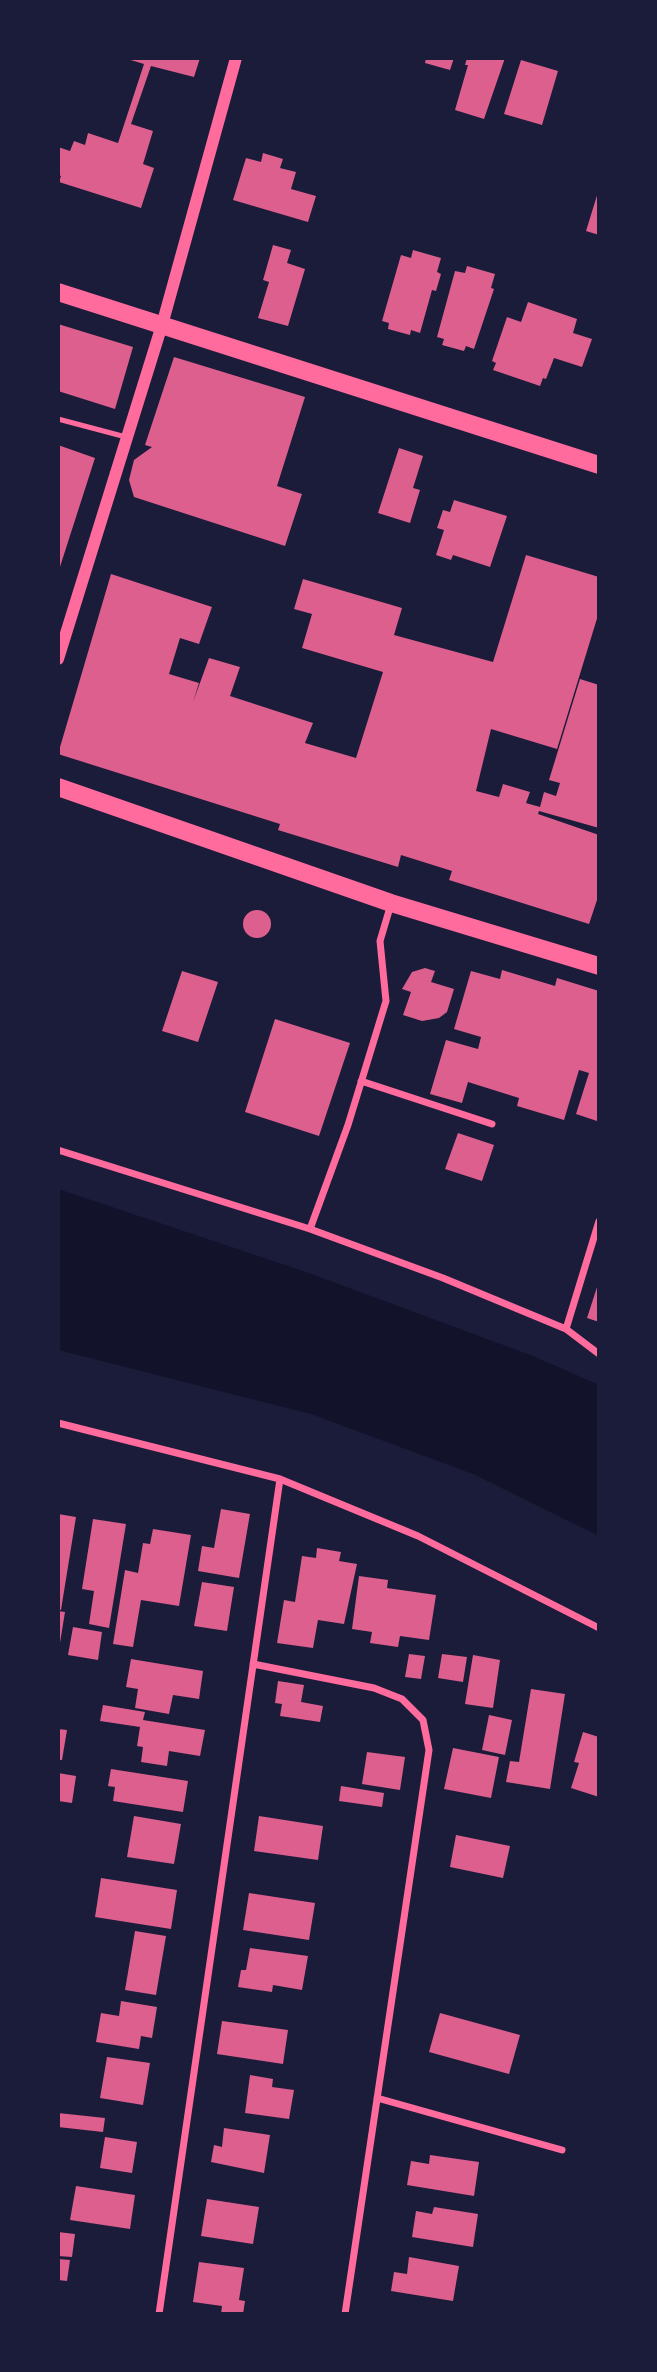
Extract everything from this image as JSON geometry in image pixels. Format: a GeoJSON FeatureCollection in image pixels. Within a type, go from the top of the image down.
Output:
{"type":"FeatureCollection","features":[{"type":"Feature","properties":{"kind":"main road"},"geometry":{"type":"LineString","coordinates":[[58,292],[599,465]]}},
{"type":"Feature","properties":{"kind":"main road"},"geometry":{"type":"LineString","coordinates":[[58,787],[391,903],[599,966]]}},
{"type":"Feature","properties":{"kind":"street"},"geometry":{"type":"LineString","coordinates":[[58,659],[162,325],[236,58]]}},
{"type":"Feature","properties":{"kind":"street"},"geometry":{"type":"LineString","coordinates":[[310,1229],[386,1001],[380,941],[391,903]]}},
{"type":"Feature","properties":{"kind":"street"},"geometry":{"type":"LineString","coordinates":[[361,1082],[492,1124]]}},
{"type":"Feature","properties":{"kind":"street"},"geometry":{"type":"LineString","coordinates":[[58,1150],[310,1229],[443,1278],[566,1329],[599,1354]]}},
{"type":"Feature","properties":{"kind":"street"},"geometry":{"type":"LineString","coordinates":[[566,1329],[599,1221]]}},
{"type":"Feature","properties":{"kind":"street"},"geometry":{"type":"LineString","coordinates":[[58,1423],[281,1479],[418,1536],[599,1628]]}},
{"type":"Feature","properties":{"kind":"street"},"geometry":{"type":"LineString","coordinates":[[159,2314],[281,1479]]}},
{"type":"Feature","properties":{"kind":"street"},"geometry":{"type":"LineString","coordinates":[[253,1664],[374,1688],[402,1699],[423,1720],[429,1750],[345,2314]]}},
{"type":"Feature","properties":{"kind":"street"},"geometry":{"type":"LineString","coordinates":[[377,2098],[562,2150]]}},
{"type":"Feature","properties":{"kind":"lane"},"geometry":{"type":"LineString","coordinates":[[58,419],[126,438]]}},
{"type":"Feature","properties":{"kind":"shaded area"},"geometry":{"type":"Polygon","coordinates":[[[58,1189],[306,1272],[533,1356],[599,1385],[599,1536],[473,1474],[311,1414],[58,1350],[58,1189]]]}},
{"type":"Feature","properties":{"kind":"building"},"geometry":{"type":"Polygon","coordinates":[[[124,58],[200,58],[194,77],[151,66],[131,124],[153,131],[143,164],[154,168],[141,208],[59,182],[61,176],[58,175],[58,147],[70,151],[74,141],[85,145],[88,133],[118,143],[144,64],[124,58]]]}},
{"type":"Feature","properties":{"kind":"building"},"geometry":{"type":"Polygon","coordinates":[[[426,58],[454,58],[450,70],[425,63],[426,58]]]}},
{"type":"Feature","properties":{"kind":"building"},"geometry":{"type":"Polygon","coordinates":[[[467,58],[505,58],[484,119],[455,110],[468,65],[465,65],[467,58]]]}},
{"type":"Feature","properties":{"kind":"building"},"geometry":{"type":"Polygon","coordinates":[[[521,60],[558,71],[542,125],[504,114],[521,60]]]}},
{"type":"Feature","properties":{"kind":"building"},"geometry":{"type":"Polygon","coordinates":[[[263,153],[283,159],[280,168],[296,172],[291,189],[316,196],[308,222],[233,200],[246,158],[261,162],[263,153]]]}},
{"type":"Feature","properties":{"kind":"building"},"geometry":{"type":"Polygon","coordinates":[[[599,189],[599,235],[586,231],[599,189]]]}},
{"type":"Feature","properties":{"kind":"building"},"geometry":{"type":"Polygon","coordinates":[[[273,245],[291,250],[287,263],[305,269],[288,326],[258,318],[269,282],[263,280],[273,245]]]}},
{"type":"Feature","properties":{"kind":"building"},"geometry":{"type":"Polygon","coordinates":[[[413,250],[441,258],[437,272],[441,274],[436,291],[432,290],[420,333],[411,330],[410,335],[388,329],[389,323],[382,321],[401,255],[411,258],[413,250]]]}},
{"type":"Feature","properties":{"kind":"building"},"geometry":{"type":"Polygon","coordinates":[[[467,266],[495,274],[491,288],[494,289],[474,349],[466,346],[464,351],[442,345],[444,339],[437,337],[455,271],[465,273],[467,266]]]}},
{"type":"Feature","properties":{"kind":"building"},"geometry":{"type":"Polygon","coordinates":[[[528,302],[577,319],[573,333],[592,339],[582,367],[554,358],[546,379],[543,378],[540,386],[493,370],[496,363],[492,361],[507,317],[521,322],[528,302]]]}},
{"type":"Feature","properties":{"kind":"building"},"geometry":{"type":"Polygon","coordinates":[[[58,324],[133,347],[115,409],[58,391],[58,324]]]}},
{"type":"Feature","properties":{"kind":"building"},"geometry":{"type":"Polygon","coordinates":[[[174,357],[305,397],[277,486],[302,494],[285,546],[134,497],[129,480],[134,460],[152,447],[145,445],[174,357]]]}},
{"type":"Feature","properties":{"kind":"building"},"geometry":{"type":"Polygon","coordinates":[[[58,445],[95,458],[58,573],[58,445]]]}},
{"type":"Feature","properties":{"kind":"building"},"geometry":{"type":"Polygon","coordinates":[[[399,448],[423,456],[413,488],[420,490],[410,523],[378,513],[399,448]]]}},
{"type":"Feature","properties":{"kind":"building"},"geometry":{"type":"Polygon","coordinates":[[[454,500],[507,516],[490,567],[453,555],[451,560],[436,555],[444,530],[437,528],[443,510],[450,512],[454,500]]]}},
{"type":"Feature","properties":{"kind":"building"},"geometry":{"type":"Polygon","coordinates":[[[526,555],[599,577],[599,612],[557,749],[491,729],[476,791],[499,797],[503,784],[530,792],[526,803],[540,807],[544,792],[556,796],[560,783],[549,780],[580,679],[599,685],[599,828],[539,811],[538,814],[599,835],[599,894],[589,924],[449,880],[452,871],[401,855],[398,867],[278,830],[280,824],[58,754],[111,574],[212,607],[199,644],[180,638],[169,674],[199,683],[193,702],[209,658],[240,667],[230,696],[313,723],[305,743],[356,758],[383,672],[302,648],[312,614],[294,609],[303,579],[402,608],[394,635],[493,662],[526,555]]]}},
{"type":"Feature","properties":{"kind":"building"},"geometry":{"type":"Polygon","coordinates":[[[257,910],[267,914],[271,924],[267,934],[257,938],[247,934],[243,924],[247,914],[257,910]]]}},
{"type":"Feature","properties":{"kind":"building"},"geometry":{"type":"Polygon","coordinates":[[[425,968],[435,971],[431,982],[454,989],[447,1012],[439,1018],[422,1021],[403,1015],[411,992],[402,989],[412,972],[425,968]]]}},
{"type":"Feature","properties":{"kind":"building"},"geometry":{"type":"Polygon","coordinates":[[[502,970],[555,986],[557,978],[599,991],[597,1121],[576,1114],[589,1073],[579,1070],[564,1120],[517,1106],[519,1098],[468,1082],[462,1103],[430,1094],[446,1040],[478,1049],[481,1037],[454,1029],[471,971],[500,979],[502,970]]]}},
{"type":"Feature","properties":{"kind":"building"},"geometry":{"type":"Polygon","coordinates":[[[182,971],[218,982],[198,1042],[162,1031],[182,971]]]}},
{"type":"Feature","properties":{"kind":"building"},"geometry":{"type":"Polygon","coordinates":[[[275,1019],[350,1043],[319,1136],[245,1112],[275,1019]]]}},
{"type":"Feature","properties":{"kind":"building"},"geometry":{"type":"Polygon","coordinates":[[[458,1133],[494,1145],[482,1181],[445,1169],[458,1133]]]}},
{"type":"Feature","properties":{"kind":"building"},"geometry":{"type":"Polygon","coordinates":[[[599,1281],[599,1322],[587,1318],[599,1281]]]}},
{"type":"Feature","properties":{"kind":"building"},"geometry":{"type":"Polygon","coordinates":[[[221,1509],[250,1514],[239,1578],[198,1571],[202,1546],[214,1548],[221,1509]]]}},
{"type":"Feature","properties":{"kind":"building"},"geometry":{"type":"Polygon","coordinates":[[[58,1514],[76,1517],[61,1610],[58,1609],[58,1514]]]}},
{"type":"Feature","properties":{"kind":"building"},"geometry":{"type":"Polygon","coordinates":[[[93,1519],[126,1524],[109,1628],[89,1624],[94,1591],[82,1589],[93,1519]]]}},
{"type":"Feature","properties":{"kind":"building"},"geometry":{"type":"Polygon","coordinates":[[[153,1529],[191,1535],[179,1606],[141,1600],[133,1647],[113,1644],[125,1570],[138,1573],[143,1543],[150,1544],[153,1529]]]}},
{"type":"Feature","properties":{"kind":"building"},"geometry":{"type":"Polygon","coordinates":[[[317,1548],[341,1552],[339,1561],[357,1564],[344,1624],[318,1620],[313,1648],[277,1643],[284,1600],[295,1602],[302,1556],[316,1558],[317,1548]]]}},
{"type":"Feature","properties":{"kind":"building"},"geometry":{"type":"Polygon","coordinates":[[[359,1576],[388,1580],[387,1588],[436,1595],[429,1640],[400,1636],[398,1647],[370,1643],[372,1632],[352,1629],[359,1576]]]}},
{"type":"Feature","properties":{"kind":"building"},"geometry":{"type":"Polygon","coordinates":[[[202,1582],[234,1587],[227,1631],[194,1626],[202,1582]]]}},
{"type":"Feature","properties":{"kind":"building"},"geometry":{"type":"Polygon","coordinates":[[[58,1611],[65,1612],[59,1649],[58,1649],[58,1611]]]}},
{"type":"Feature","properties":{"kind":"building"},"geometry":{"type":"Polygon","coordinates":[[[73,1627],[102,1632],[98,1660],[68,1655],[73,1627]]]}},
{"type":"Feature","properties":{"kind":"building"},"geometry":{"type":"Polygon","coordinates":[[[409,1654],[425,1656],[421,1679],[405,1677],[409,1654]]]}},
{"type":"Feature","properties":{"kind":"building"},"geometry":{"type":"Polygon","coordinates":[[[442,1654],[467,1657],[463,1682],[438,1678],[442,1654]]]}},
{"type":"Feature","properties":{"kind":"building"},"geometry":{"type":"Polygon","coordinates":[[[473,1655],[500,1660],[493,1708],[465,1704],[473,1655]]]}},
{"type":"Feature","properties":{"kind":"building"},"geometry":{"type":"Polygon","coordinates":[[[131,1659],[203,1671],[199,1699],[173,1695],[169,1714],[135,1708],[138,1689],[126,1687],[131,1659]]]}},
{"type":"Feature","properties":{"kind":"building"},"geometry":{"type":"Polygon","coordinates":[[[278,1681],[304,1685],[301,1702],[323,1706],[320,1722],[280,1716],[282,1704],[275,1703],[278,1681]]]}},
{"type":"Feature","properties":{"kind":"building"},"geometry":{"type":"Polygon","coordinates":[[[531,1689],[565,1694],[550,1789],[506,1782],[510,1761],[519,1762],[531,1689]]]}},
{"type":"Feature","properties":{"kind":"building"},"geometry":{"type":"Polygon","coordinates":[[[103,1705],[145,1712],[143,1720],[205,1730],[200,1756],[169,1751],[167,1766],[141,1762],[143,1747],[137,1746],[140,1727],[100,1721],[103,1705]]]}},
{"type":"Feature","properties":{"kind":"building"},"geometry":{"type":"Polygon","coordinates":[[[489,1715],[512,1720],[505,1755],[482,1750],[489,1715]]]}},
{"type":"Feature","properties":{"kind":"building"},"geometry":{"type":"Polygon","coordinates":[[[58,1729],[67,1730],[62,1760],[58,1760],[58,1729]]]}},
{"type":"Feature","properties":{"kind":"building"},"geometry":{"type":"Polygon","coordinates":[[[583,1732],[599,1737],[599,1797],[571,1788],[579,1763],[574,1762],[583,1732]]]}},
{"type":"Feature","properties":{"kind":"building"},"geometry":{"type":"Polygon","coordinates":[[[453,1748],[499,1757],[491,1798],[444,1789],[453,1748]]]}},
{"type":"Feature","properties":{"kind":"building"},"geometry":{"type":"Polygon","coordinates":[[[367,1752],[405,1757],[400,1790],[362,1784],[367,1752]]]}},
{"type":"Feature","properties":{"kind":"building"},"geometry":{"type":"Polygon","coordinates":[[[111,1769],[188,1781],[183,1812],[113,1801],[115,1787],[108,1786],[111,1769]]]}},
{"type":"Feature","properties":{"kind":"building"},"geometry":{"type":"Polygon","coordinates":[[[58,1773],[76,1776],[72,1803],[58,1801],[58,1773]]]}},
{"type":"Feature","properties":{"kind":"building"},"geometry":{"type":"Polygon","coordinates":[[[341,1786],[384,1793],[382,1807],[339,1801],[341,1786]]]}},
{"type":"Feature","properties":{"kind":"building"},"geometry":{"type":"Polygon","coordinates":[[[134,1816],[181,1824],[174,1864],[127,1857],[134,1816]]]}},
{"type":"Feature","properties":{"kind":"building"},"geometry":{"type":"Polygon","coordinates":[[[259,1816],[323,1826],[318,1860],[254,1851],[259,1816]]]}},
{"type":"Feature","properties":{"kind":"building"},"geometry":{"type":"Polygon","coordinates":[[[456,1835],[510,1846],[503,1878],[450,1867],[456,1835]]]}},
{"type":"Feature","properties":{"kind":"building"},"geometry":{"type":"Polygon","coordinates":[[[101,1878],[177,1890],[171,1929],[95,1917],[101,1878]]]}},
{"type":"Feature","properties":{"kind":"building"},"geometry":{"type":"Polygon","coordinates":[[[249,1893],[315,1903],[309,1940],[243,1930],[249,1893]]]}},
{"type":"Feature","properties":{"kind":"building"},"geometry":{"type":"Polygon","coordinates":[[[135,1931],[166,1936],[156,1995],[125,1990],[135,1931]]]}},
{"type":"Feature","properties":{"kind":"building"},"geometry":{"type":"Polygon","coordinates":[[[250,1948],[308,1956],[302,1990],[273,1985],[272,1992],[238,1987],[241,1970],[246,1970],[250,1948]]]}},
{"type":"Feature","properties":{"kind":"building"},"geometry":{"type":"Polygon","coordinates":[[[121,2001],[157,2007],[152,2038],[141,2036],[139,2049],[96,2042],[101,2013],[119,2016],[121,2001]]]}},
{"type":"Feature","properties":{"kind":"building"},"geometry":{"type":"Polygon","coordinates":[[[440,2013],[520,2035],[509,2074],[429,2052],[440,2013]]]}},
{"type":"Feature","properties":{"kind":"building"},"geometry":{"type":"Polygon","coordinates":[[[222,2021],[288,2030],[283,2064],[217,2054],[222,2021]]]}},
{"type":"Feature","properties":{"kind":"building"},"geometry":{"type":"Polygon","coordinates":[[[107,2057],[150,2063],[143,2105],[100,2098],[107,2057]]]}},
{"type":"Feature","properties":{"kind":"building"},"geometry":{"type":"Polygon","coordinates":[[[250,2075],[273,2079],[272,2087],[294,2090],[289,2119],[245,2113],[250,2075]]]}},
{"type":"Feature","properties":{"kind":"building"},"geometry":{"type":"Polygon","coordinates":[[[58,2113],[105,2118],[103,2132],[58,2127],[58,2113]]]}},
{"type":"Feature","properties":{"kind":"building"},"geometry":{"type":"Polygon","coordinates":[[[224,2128],[270,2135],[264,2173],[211,2162],[214,2145],[222,2147],[224,2128]]]}},
{"type":"Feature","properties":{"kind":"building"},"geometry":{"type":"Polygon","coordinates":[[[105,2137],[137,2142],[132,2173],[100,2168],[105,2137]]]}},
{"type":"Feature","properties":{"kind":"building"},"geometry":{"type":"Polygon","coordinates":[[[430,2155],[479,2162],[474,2196],[407,2185],[411,2161],[429,2164],[430,2155]]]}},
{"type":"Feature","properties":{"kind":"building"},"geometry":{"type":"Polygon","coordinates":[[[76,2186],[135,2195],[130,2229],[70,2220],[76,2186]]]}},
{"type":"Feature","properties":{"kind":"building"},"geometry":{"type":"Polygon","coordinates":[[[207,2199],[259,2207],[253,2244],[201,2236],[207,2199]]]}},
{"type":"Feature","properties":{"kind":"building"},"geometry":{"type":"Polygon","coordinates":[[[434,2207],[478,2214],[473,2247],[412,2237],[416,2211],[432,2214],[434,2207]]]}},
{"type":"Feature","properties":{"kind":"building"},"geometry":{"type":"Polygon","coordinates":[[[58,2232],[75,2234],[72,2257],[58,2256],[58,2232]]]}},
{"type":"Feature","properties":{"kind":"building"},"geometry":{"type":"Polygon","coordinates":[[[409,2257],[459,2266],[453,2301],[391,2291],[394,2272],[407,2274],[409,2257]]]}},
{"type":"Feature","properties":{"kind":"building"},"geometry":{"type":"Polygon","coordinates":[[[58,2259],[70,2260],[67,2281],[58,2280],[58,2259]]]}},
{"type":"Feature","properties":{"kind":"building"},"geometry":{"type":"Polygon","coordinates":[[[199,2262],[244,2268],[239,2300],[245,2301],[243,2314],[221,2314],[222,2306],[193,2302],[199,2262]]]}}]}
